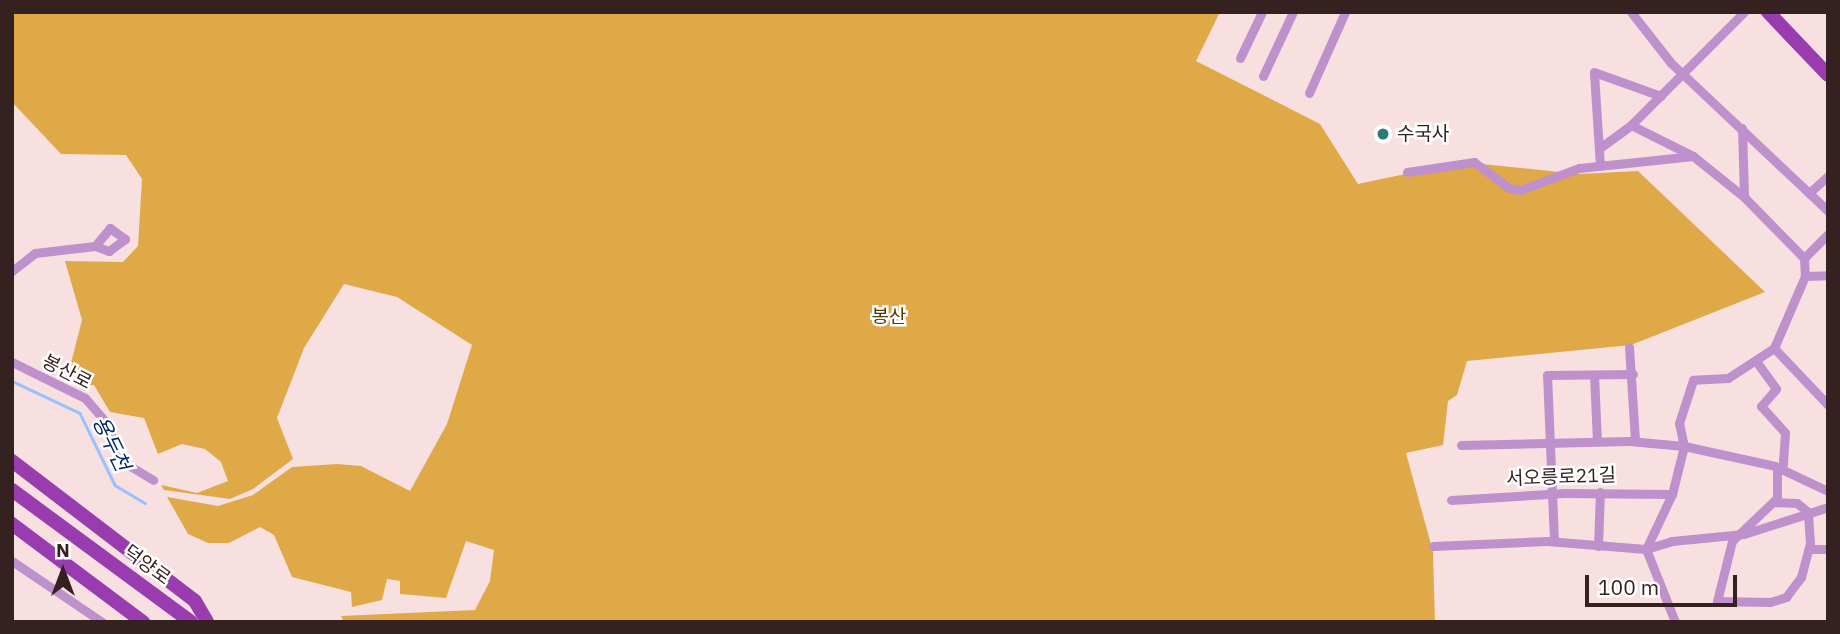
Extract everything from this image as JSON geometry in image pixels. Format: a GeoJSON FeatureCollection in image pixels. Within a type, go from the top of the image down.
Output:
{"type":"FeatureCollection","features":[{"type":"Feature","properties":{"kind":"main road"},"geometry":{"type":"LineString","coordinates":[[1768,12],[1828,75]]}},
{"type":"Feature","properties":{"kind":"main road"},"geometry":{"type":"LineString","coordinates":[[12,461],[195,601],[206,622]]}},
{"type":"Feature","properties":{"kind":"main road","name":"덕양로"},"geometry":{"type":"LineString","coordinates":[[12,490],[191,622]]}},
{"type":"Feature","properties":{"kind":"main road"},"geometry":{"type":"LineString","coordinates":[[12,524],[143,622]]}},
{"type":"Feature","properties":{"kind":"street"},"geometry":{"type":"LineString","coordinates":[[1240,58],[1262,12]]}},
{"type":"Feature","properties":{"kind":"street"},"geometry":{"type":"LineString","coordinates":[[1264,76],[1293,12]]}},
{"type":"Feature","properties":{"kind":"street"},"geometry":{"type":"LineString","coordinates":[[1309,93],[1345,12]]}},
{"type":"Feature","properties":{"kind":"street"},"geometry":{"type":"LineString","coordinates":[[1631,12],[1648,40],[1828,211]]}},
{"type":"Feature","properties":{"kind":"street"},"geometry":{"type":"LineString","coordinates":[[1601,147],[1631,125],[1744,12]]}},
{"type":"Feature","properties":{"kind":"street"},"geometry":{"type":"LineString","coordinates":[[1601,166],[1594,72],[1661,96]]}},
{"type":"Feature","properties":{"kind":"street"},"geometry":{"type":"LineString","coordinates":[[1631,125],[1693,156],[1744,197],[1804,258],[1805,276],[1774,348],[1728,378],[1693,380],[1679,423],[1684,446],[1672,494],[1646,549],[1675,622]]}},
{"type":"Feature","properties":{"kind":"street"},"geometry":{"type":"LineString","coordinates":[[1742,128],[1744,197]]}},
{"type":"Feature","properties":{"kind":"street"},"geometry":{"type":"LineString","coordinates":[[1407,173],[1474,162],[1509,188],[1520,190],[1579,168],[1693,156]]}},
{"type":"Feature","properties":{"kind":"street"},"geometry":{"type":"LineString","coordinates":[[1809,193],[1828,176]]}},
{"type":"Feature","properties":{"kind":"street"},"geometry":{"type":"LineString","coordinates":[[1804,258],[1828,234]]}},
{"type":"Feature","properties":{"kind":"street"},"geometry":{"type":"LineString","coordinates":[[12,271],[35,253],[95,246]]}},
{"type":"Feature","properties":{"kind":"street"},"geometry":{"type":"LineString","coordinates":[[1805,276],[1828,275]]}},
{"type":"Feature","properties":{"kind":"street"},"geometry":{"type":"LineString","coordinates":[[1629,348],[1633,374],[1635,441]]}},
{"type":"Feature","properties":{"kind":"street"},"geometry":{"type":"LineString","coordinates":[[1774,348],[1828,405]]}},
{"type":"Feature","properties":{"kind":"street"},"geometry":{"type":"LineString","coordinates":[[1756,361],[1776,389],[1761,406],[1785,433],[1780,468],[1774,502],[1732,541],[1717,601],[1770,602],[1786,597],[1801,577],[1809,549],[1808,512],[1797,503],[1774,502]]}},
{"type":"Feature","properties":{"kind":"street","name":"봉산로"},"geometry":{"type":"LineString","coordinates":[[12,362],[85,398],[103,419],[125,463],[153,480]]}},
{"type":"Feature","properties":{"kind":"street"},"geometry":{"type":"LineString","coordinates":[[1554,541],[1556,495],[1547,375],[1633,374]]}},
{"type":"Feature","properties":{"kind":"street"},"geometry":{"type":"LineString","coordinates":[[1594,375],[1597,441]]}},
{"type":"Feature","properties":{"kind":"street"},"geometry":{"type":"LineString","coordinates":[[1461,444],[1635,441],[1684,446],[1780,468],[1828,491]]}},
{"type":"Feature","properties":{"kind":"street"},"geometry":{"type":"LineString","coordinates":[[1598,545],[1600,492]]}},
{"type":"Feature","properties":{"kind":"street","name":"서오릉로21길"},"geometry":{"type":"LineString","coordinates":[[1451,500],[1600,492],[1672,494]]}},
{"type":"Feature","properties":{"kind":"street"},"geometry":{"type":"LineString","coordinates":[[1433,546],[1554,541],[1646,549],[1672,541],[1740,534],[1828,507]]}},
{"type":"Feature","properties":{"kind":"street"},"geometry":{"type":"LineString","coordinates":[[1809,549],[1828,549]]}},
{"type":"Feature","properties":{"kind":"street"},"geometry":{"type":"LineString","coordinates":[[12,561],[102,622]]}},
{"type":"Feature","properties":{"kind":"green space","name":"봉산"},"geometry":{"type":"Polygon","coordinates":[[[12,12],[1220,12],[1196,61],[1320,124],[1358,184],[1462,162],[1579,174],[1638,171],[1765,292],[1631,345],[1467,361],[1457,395],[1448,401],[1443,445],[1406,453],[1433,552],[1435,622],[344,622],[341,616],[475,610],[490,581],[494,550],[466,541],[446,598],[400,594],[400,581],[387,579],[382,600],[352,607],[351,592],[292,577],[274,535],[260,527],[229,543],[208,543],[188,534],[167,497],[218,506],[253,495],[292,467],[337,464],[361,466],[410,491],[447,424],[472,345],[397,297],[344,284],[304,348],[277,418],[293,459],[253,489],[230,499],[164,490],[161,485],[197,493],[228,481],[221,462],[205,449],[182,444],[158,454],[144,418],[110,412],[94,385],[80,386],[71,363],[82,320],[65,261],[123,262],[138,246],[142,179],[126,155],[61,154],[12,102],[12,12]]]}},
{"type":"Feature","properties":{"kind":"waterway","name":"용두천"},"geometry":{"type":"LineString","coordinates":[[12,381],[80,413],[115,485],[145,503]]}},
{"type":"Feature","properties":{"kind":"place","name":"수국사"},"geometry":{"type":"Point","coordinates":[1383,134]}}]}
